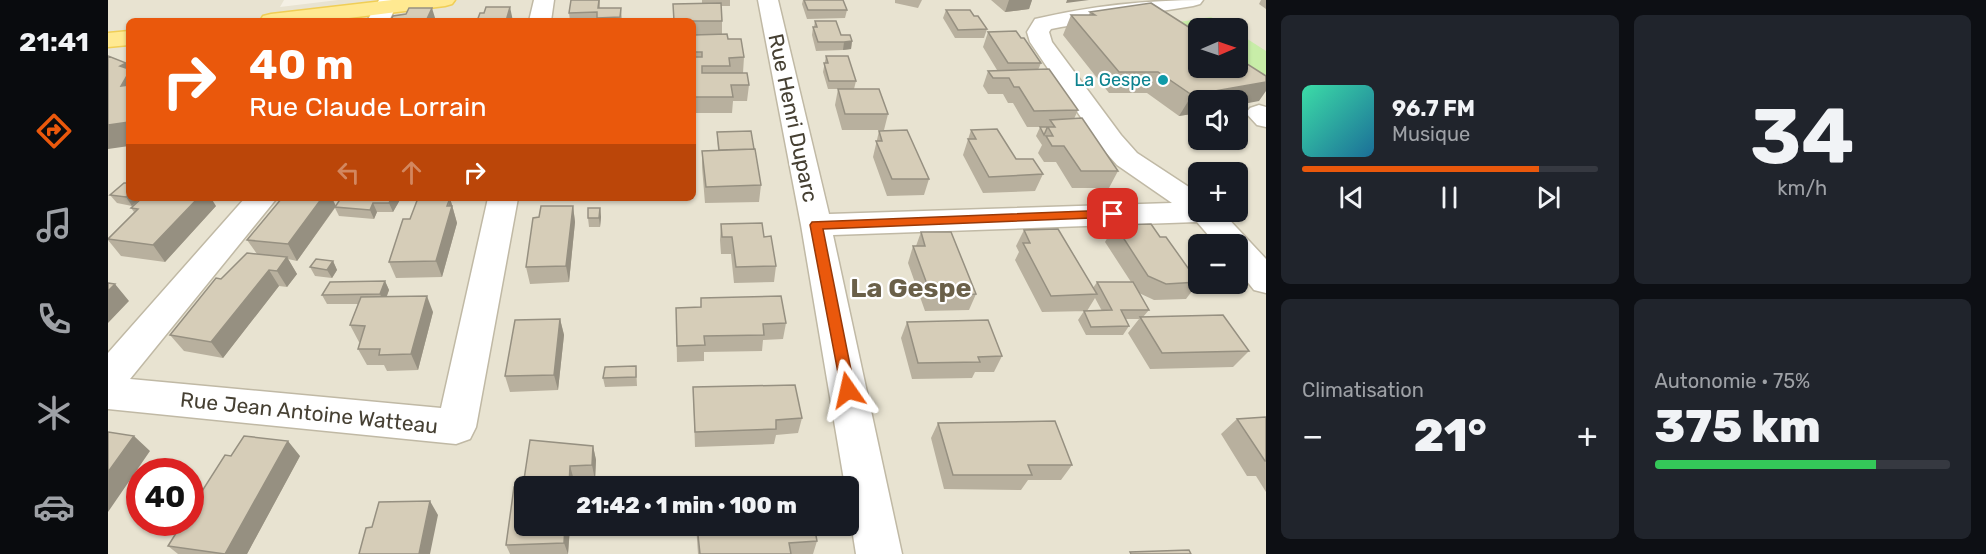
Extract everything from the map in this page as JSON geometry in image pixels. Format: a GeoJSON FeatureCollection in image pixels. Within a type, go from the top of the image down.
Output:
{"type":"FeatureCollection","features":[{"type":"Feature","properties":{"kind":"main road"},"geometry":{"type":"LineString","coordinates":[[299,18],[446,0]]}},
{"type":"Feature","properties":{"kind":"main road"},"geometry":{"type":"LineString","coordinates":[[108,40],[126,38]]}},
{"type":"Feature","properties":{"kind":"street"},"geometry":{"type":"LineString","coordinates":[[541,18],[544,0]]}},
{"type":"Feature","properties":{"kind":"street","name":"Rue Henri Duparc"},"geometry":{"type":"LineString","coordinates":[[768,0],[816,225],[879,554]]}},
{"type":"Feature","properties":{"kind":"street"},"geometry":{"type":"LineString","coordinates":[[1188,200],[1126,159],[1041,42],[1038,32],[1043,24],[1061,20],[1193,0]]}},
{"type":"Feature","properties":{"kind":"street"},"geometry":{"type":"LineString","coordinates":[[108,379],[259,201]]}},
{"type":"Feature","properties":{"kind":"street","name":"Rue Jean Antoine Watteau"},"geometry":{"type":"LineString","coordinates":[[108,393],[456,427],[502,201]]}},
{"type":"Feature","properties":{"kind":"street"},"geometry":{"type":"LineString","coordinates":[[816,225],[1188,213]]}},
{"type":"Feature","properties":{"kind":"street"},"geometry":{"type":"LineString","coordinates":[[1214,222],[1225,234]]}},
{"type":"Feature","properties":{"kind":"street"},"geometry":{"type":"LineString","coordinates":[[1248,260],[1266,281]]}},
{"type":"Feature","properties":{"kind":"shaded area"},"geometry":{"type":"Polygon","coordinates":[[[108,0],[284,0],[280,7],[338,0],[1266,0],[1266,554],[108,554],[108,0]]]}},
{"type":"Feature","properties":{"kind":"green space"},"geometry":{"type":"Polygon","coordinates":[[[1188,21],[1188,44],[1160,25],[1188,21]]]}},
{"type":"Feature","properties":{"kind":"green space"},"geometry":{"type":"Polygon","coordinates":[[[1248,39],[1266,51],[1266,91],[1248,76],[1248,39]]]}},
{"type":"Feature","properties":{"kind":"building"},"geometry":{"type":"Polygon","coordinates":[[[571,0],[599,0],[598,8],[621,8],[620,17],[597,18],[597,12],[569,13],[571,0]]]}},
{"type":"Feature","properties":{"kind":"building"},"geometry":{"type":"Polygon","coordinates":[[[804,0],[843,0],[847,10],[808,10],[804,0]]]}},
{"type":"Feature","properties":{"kind":"building"},"geometry":{"type":"Polygon","coordinates":[[[721,3],[722,21],[674,18],[673,4],[721,3]]]}},
{"type":"Feature","properties":{"kind":"building"},"geometry":{"type":"Polygon","coordinates":[[[1151,3],[1188,27],[1188,78],[1248,78],[1248,64],[1266,76],[1266,82],[1220,90],[1188,90],[1188,92],[1158,72],[1119,72],[1071,15],[1095,15],[1090,12],[1151,3]]]}},
{"type":"Feature","properties":{"kind":"building"},"geometry":{"type":"Polygon","coordinates":[[[486,7],[510,7],[507,18],[478,18],[480,13],[484,13],[486,7]]]}},
{"type":"Feature","properties":{"kind":"building"},"geometry":{"type":"Polygon","coordinates":[[[409,8],[432,8],[427,18],[392,18],[406,14],[409,8]]]}},
{"type":"Feature","properties":{"kind":"building"},"geometry":{"type":"Polygon","coordinates":[[[946,10],[970,10],[974,16],[978,16],[987,29],[958,30],[946,10]]]}},
{"type":"Feature","properties":{"kind":"building"},"geometry":{"type":"Polygon","coordinates":[[[815,21],[836,21],[841,35],[850,35],[852,41],[818,42],[813,27],[817,27],[815,21]]]}},
{"type":"Feature","properties":{"kind":"building"},"geometry":{"type":"Polygon","coordinates":[[[1016,31],[1021,38],[1024,38],[1041,63],[1008,63],[988,32],[1016,31]]]}},
{"type":"Feature","properties":{"kind":"building"},"geometry":{"type":"Polygon","coordinates":[[[727,34],[728,39],[741,39],[744,57],[729,58],[730,66],[702,66],[702,73],[747,73],[749,85],[731,85],[733,97],[696,97],[696,57],[702,57],[702,52],[696,52],[696,35],[727,34]]]}},
{"type":"Feature","properties":{"kind":"building"},"geometry":{"type":"Polygon","coordinates":[[[108,56],[126,63],[120,66],[126,68],[126,77],[121,86],[126,85],[126,122],[108,125],[108,56]]]}},
{"type":"Feature","properties":{"kind":"building"},"geometry":{"type":"Polygon","coordinates":[[[826,56],[848,56],[856,81],[829,81],[824,63],[828,63],[826,56]]]}},
{"type":"Feature","properties":{"kind":"building"},"geometry":{"type":"Polygon","coordinates":[[[1049,69],[1078,110],[1034,111],[1019,87],[1014,87],[1009,78],[993,78],[988,71],[1049,69]]]}},
{"type":"Feature","properties":{"kind":"building"},"geometry":{"type":"Polygon","coordinates":[[[838,89],[879,89],[888,114],[845,114],[838,89]]]}},
{"type":"Feature","properties":{"kind":"building"},"geometry":{"type":"Polygon","coordinates":[[[1082,118],[1118,171],[1081,171],[1064,146],[1052,146],[1046,136],[1053,136],[1048,127],[1055,127],[1050,120],[1082,118]]]}},
{"type":"Feature","properties":{"kind":"building"},"geometry":{"type":"Polygon","coordinates":[[[1040,127],[1047,127],[1044,135],[1040,127]]]}},
{"type":"Feature","properties":{"kind":"building"},"geometry":{"type":"Polygon","coordinates":[[[997,129],[1016,159],[1033,159],[1043,174],[989,177],[968,139],[976,139],[971,130],[997,129]]]}},
{"type":"Feature","properties":{"kind":"building"},"geometry":{"type":"Polygon","coordinates":[[[907,130],[929,179],[892,179],[876,141],[882,141],[879,131],[907,130]]]}},
{"type":"Feature","properties":{"kind":"building"},"geometry":{"type":"Polygon","coordinates":[[[751,131],[754,149],[719,150],[717,132],[751,131]]]}},
{"type":"Feature","properties":{"kind":"building"},"geometry":{"type":"Polygon","coordinates":[[[755,149],[761,185],[706,187],[702,151],[755,149]]]}},
{"type":"Feature","properties":{"kind":"building"},"geometry":{"type":"Polygon","coordinates":[[[124,183],[126,183],[126,197],[110,195],[124,183]]]}},
{"type":"Feature","properties":{"kind":"building"},"geometry":{"type":"Polygon","coordinates":[[[139,201],[195,201],[153,245],[108,239],[138,209],[131,208],[139,201]]]}},
{"type":"Feature","properties":{"kind":"building"},"geometry":{"type":"Polygon","coordinates":[[[280,201],[320,201],[288,244],[247,240],[280,201]]]}},
{"type":"Feature","properties":{"kind":"building"},"geometry":{"type":"Polygon","coordinates":[[[339,201],[390,201],[389,203],[373,203],[370,210],[335,207],[339,201]]]}},
{"type":"Feature","properties":{"kind":"building"},"geometry":{"type":"Polygon","coordinates":[[[417,201],[449,201],[447,206],[452,206],[436,261],[389,262],[403,219],[410,219],[417,201]]]}},
{"type":"Feature","properties":{"kind":"building"},"geometry":{"type":"Polygon","coordinates":[[[541,206],[573,206],[566,266],[526,267],[533,218],[539,217],[541,206]]]}},
{"type":"Feature","properties":{"kind":"building"},"geometry":{"type":"Polygon","coordinates":[[[588,208],[600,208],[599,218],[588,218],[588,208]]]}},
{"type":"Feature","properties":{"kind":"building"},"geometry":{"type":"Polygon","coordinates":[[[762,223],[764,237],[771,236],[776,266],[736,267],[732,237],[722,237],[721,224],[762,223]]]}},
{"type":"Feature","properties":{"kind":"building"},"geometry":{"type":"Polygon","coordinates":[[[1151,224],[1160,237],[1166,237],[1188,268],[1188,283],[1166,284],[1148,276],[1115,225],[1151,224]]]}},
{"type":"Feature","properties":{"kind":"building"},"geometry":{"type":"Polygon","coordinates":[[[1058,229],[1097,294],[1051,296],[1023,243],[1030,243],[1024,230],[1058,229]]]}},
{"type":"Feature","properties":{"kind":"building"},"geometry":{"type":"Polygon","coordinates":[[[921,232],[951,232],[976,294],[931,295],[913,246],[925,246],[921,232]]]}},
{"type":"Feature","properties":{"kind":"building"},"geometry":{"type":"Polygon","coordinates":[[[247,253],[287,257],[277,271],[269,270],[211,342],[170,335],[216,278],[221,279],[247,253]]]}},
{"type":"Feature","properties":{"kind":"building"},"geometry":{"type":"Polygon","coordinates":[[[316,259],[333,261],[327,270],[310,267],[316,259]]]}},
{"type":"Feature","properties":{"kind":"building"},"geometry":{"type":"Polygon","coordinates":[[[385,281],[380,294],[322,295],[330,282],[385,281]]]}},
{"type":"Feature","properties":{"kind":"building"},"geometry":{"type":"Polygon","coordinates":[[[1097,282],[1133,282],[1149,310],[1121,310],[1129,326],[1091,327],[1084,311],[1112,310],[1097,282]]]}},
{"type":"Feature","properties":{"kind":"building"},"geometry":{"type":"Polygon","coordinates":[[[108,283],[115,284],[108,291],[108,283]]]}},
{"type":"Feature","properties":{"kind":"building"},"geometry":{"type":"Polygon","coordinates":[[[427,296],[411,354],[379,355],[380,349],[358,349],[365,326],[350,325],[361,297],[427,296]]]}},
{"type":"Feature","properties":{"kind":"building"},"geometry":{"type":"Polygon","coordinates":[[[781,296],[786,323],[763,324],[764,335],[704,336],[705,345],[677,346],[676,308],[701,307],[701,298],[781,296]]]}},
{"type":"Feature","properties":{"kind":"building"},"geometry":{"type":"Polygon","coordinates":[[[1223,315],[1249,351],[1162,353],[1140,317],[1223,315]]]}},
{"type":"Feature","properties":{"kind":"building"},"geometry":{"type":"Polygon","coordinates":[[[560,319],[554,375],[505,376],[515,320],[560,319]]]}},
{"type":"Feature","properties":{"kind":"building"},"geometry":{"type":"Polygon","coordinates":[[[988,320],[1002,356],[978,357],[980,362],[918,363],[907,322],[988,320]]]}},
{"type":"Feature","properties":{"kind":"building"},"geometry":{"type":"Polygon","coordinates":[[[636,366],[636,377],[603,378],[605,367],[636,366]]]}},
{"type":"Feature","properties":{"kind":"building"},"geometry":{"type":"Polygon","coordinates":[[[795,385],[802,418],[776,420],[776,429],[695,432],[693,387],[795,385]]]}},
{"type":"Feature","properties":{"kind":"building"},"geometry":{"type":"Polygon","coordinates":[[[1266,417],[1266,461],[1265,461],[1237,419],[1266,417]]]}},
{"type":"Feature","properties":{"kind":"building"},"geometry":{"type":"Polygon","coordinates":[[[1055,421],[1072,465],[1028,465],[1032,475],[953,475],[938,423],[1055,421]]]}},
{"type":"Feature","properties":{"kind":"building"},"geometry":{"type":"Polygon","coordinates":[[[108,432],[134,436],[108,472],[108,432]]]}},
{"type":"Feature","properties":{"kind":"building"},"geometry":{"type":"Polygon","coordinates":[[[244,436],[288,441],[225,554],[168,546],[174,536],[204,536],[204,488],[225,455],[231,456],[244,436]]]}},
{"type":"Feature","properties":{"kind":"building"},"geometry":{"type":"Polygon","coordinates":[[[530,440],[593,446],[592,465],[570,466],[570,476],[525,476],[530,440]]]}},
{"type":"Feature","properties":{"kind":"building"},"geometry":{"type":"Polygon","coordinates":[[[514,487],[514,536],[564,536],[564,543],[506,545],[514,487]]]}},
{"type":"Feature","properties":{"kind":"building"},"geometry":{"type":"Polygon","coordinates":[[[430,501],[419,554],[359,554],[366,528],[372,527],[379,502],[430,501]]]}},
{"type":"Feature","properties":{"kind":"building"},"geometry":{"type":"Polygon","coordinates":[[[698,536],[816,536],[817,541],[789,543],[791,554],[700,554],[698,536]]]}},
{"type":"Feature","properties":{"kind":"building"},"geometry":{"type":"Polygon","coordinates":[[[1189,550],[1191,554],[1131,554],[1130,552],[1189,550]]]}},
{"type":"Feature","properties":{"kind":"place","name":"La Gespe"},"geometry":{"type":"Point","coordinates":[1163,80]}},
{"type":"Feature","properties":{"kind":"district","name":"La Gespe"},"geometry":{"type":"Point","coordinates":[911,288]}},
{"type":"Feature","properties":{"kind":"route"},"geometry":{"type":"LineString","coordinates":[[848,390],[816,225],[1113,214]]}}]}
